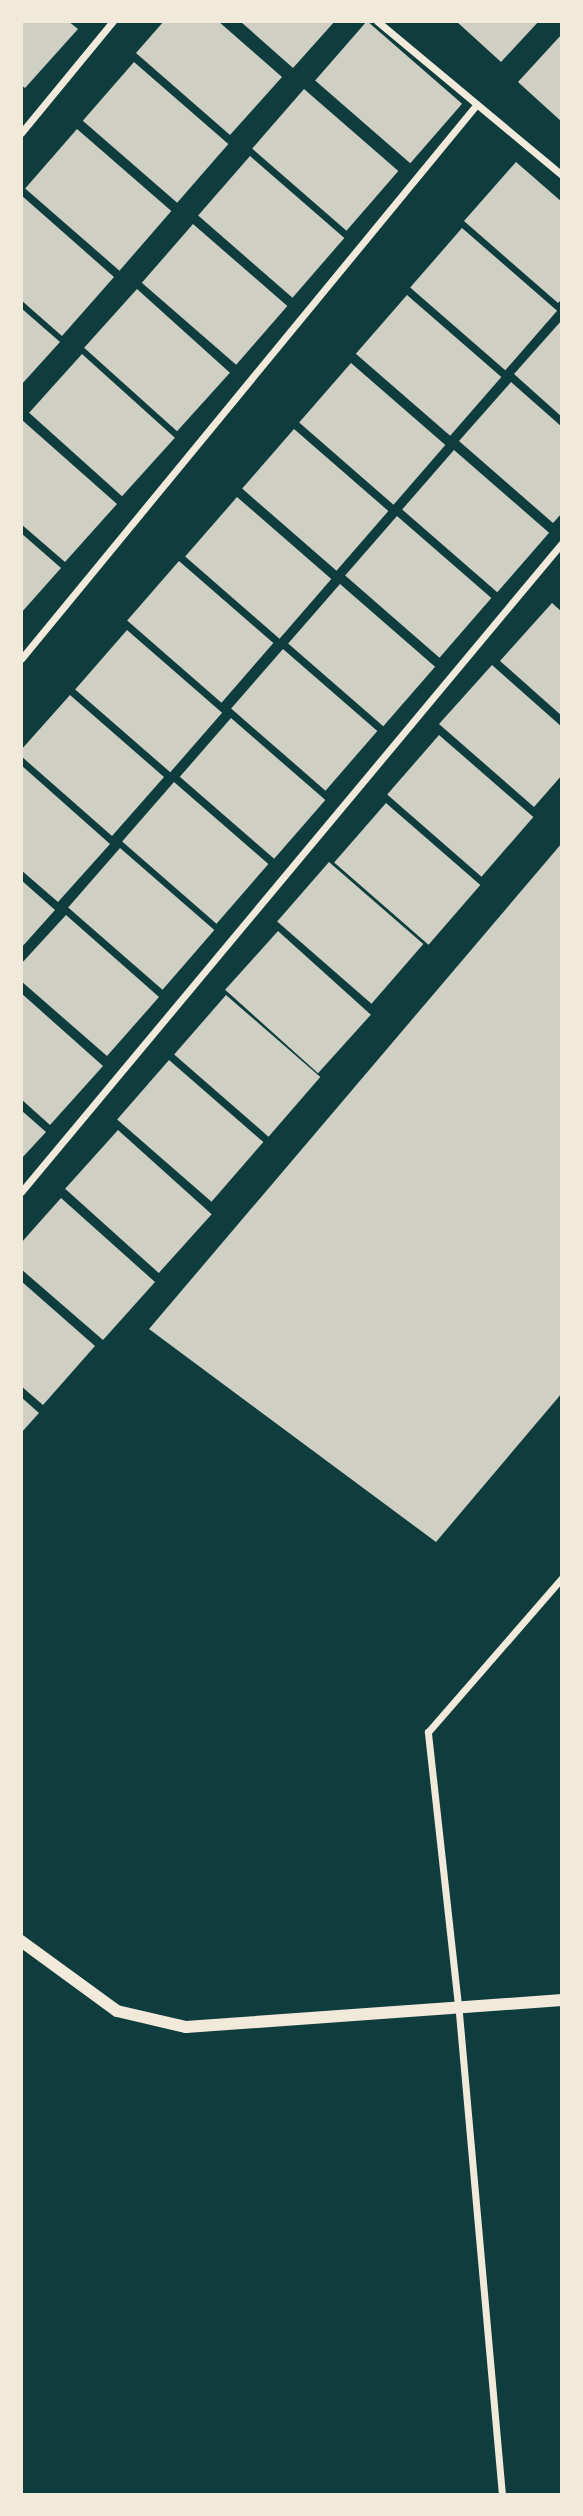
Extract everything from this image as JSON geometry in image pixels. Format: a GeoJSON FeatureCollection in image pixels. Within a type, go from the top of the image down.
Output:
{"type":"FeatureCollection","features":[{"type":"Feature","properties":{"kind":"street"},"geometry":{"type":"LineString","coordinates":[[21,133],[113,21]]}},
{"type":"Feature","properties":{"kind":"street"},"geometry":{"type":"LineString","coordinates":[[377,21],[562,175]]}},
{"type":"Feature","properties":{"kind":"street"},"geometry":{"type":"LineString","coordinates":[[21,659],[477,104]]}},
{"type":"Feature","properties":{"kind":"street"},"geometry":{"type":"LineString","coordinates":[[21,1192],[562,543]]}},
{"type":"Feature","properties":{"kind":"street"},"geometry":{"type":"LineString","coordinates":[[502,2495],[458,2005],[428,1732],[562,1578]]}},
{"type":"Feature","properties":{"kind":"street"},"geometry":{"type":"LineString","coordinates":[[21,1941],[117,2011],[186,2027],[458,2005],[562,2000]]}},
{"type":"Feature","properties":{"kind":"building"},"geometry":{"type":"Polygon","coordinates":[[[21,21],[68,21],[78,29],[25,88],[21,85],[21,21]]]}},
{"type":"Feature","properties":{"kind":"building"},"geometry":{"type":"Polygon","coordinates":[[[164,21],[218,21],[282,77],[230,135],[136,53],[164,21]]]}},
{"type":"Feature","properties":{"kind":"building"},"geometry":{"type":"Polygon","coordinates":[[[240,21],[335,21],[293,68],[240,21]]]}},
{"type":"Feature","properties":{"kind":"building"},"geometry":{"type":"Polygon","coordinates":[[[367,21],[462,104],[410,163],[315,81],[367,21]]]}},
{"type":"Feature","properties":{"kind":"building"},"geometry":{"type":"Polygon","coordinates":[[[456,21],[539,21],[501,62],[456,21]]]}},
{"type":"Feature","properties":{"kind":"building"},"geometry":{"type":"Polygon","coordinates":[[[562,34],[562,122],[518,82],[562,34]]]}},
{"type":"Feature","properties":{"kind":"building"},"geometry":{"type":"Polygon","coordinates":[[[134,62],[228,144],[177,203],[83,121],[134,62]]]}},
{"type":"Feature","properties":{"kind":"building"},"geometry":{"type":"Polygon","coordinates":[[[304,89],[398,171],[347,231],[252,149],[304,89]]]}},
{"type":"Feature","properties":{"kind":"building"},"geometry":{"type":"Polygon","coordinates":[[[77,129],[171,211],[120,271],[25,189],[77,129]]]}},
{"type":"Feature","properties":{"kind":"building"},"geometry":{"type":"Polygon","coordinates":[[[250,156],[344,238],[293,298],[198,216],[250,156]]]}},
{"type":"Feature","properties":{"kind":"building"},"geometry":{"type":"Polygon","coordinates":[[[516,162],[562,202],[562,299],[558,303],[464,221],[516,162]]]}},
{"type":"Feature","properties":{"kind":"building"},"geometry":{"type":"Polygon","coordinates":[[[21,195],[114,277],[62,336],[21,300],[21,195]]]}},
{"type":"Feature","properties":{"kind":"building"},"geometry":{"type":"Polygon","coordinates":[[[193,224],[287,306],[236,365],[142,283],[193,224]]]}},
{"type":"Feature","properties":{"kind":"building"},"geometry":{"type":"Polygon","coordinates":[[[462,228],[557,311],[505,370],[410,288],[462,228]]]}},
{"type":"Feature","properties":{"kind":"building"},"geometry":{"type":"Polygon","coordinates":[[[137,289],[230,373],[177,431],[84,348],[137,289]]]}},
{"type":"Feature","properties":{"kind":"building"},"geometry":{"type":"Polygon","coordinates":[[[407,295],[501,377],[450,436],[356,354],[407,295]]]}},
{"type":"Feature","properties":{"kind":"building"},"geometry":{"type":"Polygon","coordinates":[[[21,308],[60,342],[21,385],[21,308]]]}},
{"type":"Feature","properties":{"kind":"building"},"geometry":{"type":"Polygon","coordinates":[[[562,320],[562,417],[514,374],[562,320]]]}},
{"type":"Feature","properties":{"kind":"building"},"geometry":{"type":"Polygon","coordinates":[[[82,354],[175,438],[122,496],[29,413],[82,354]]]}},
{"type":"Feature","properties":{"kind":"building"},"geometry":{"type":"Polygon","coordinates":[[[351,363],[445,445],[394,505],[299,423],[351,363]]]}},
{"type":"Feature","properties":{"kind":"building"},"geometry":{"type":"Polygon","coordinates":[[[511,382],[562,427],[562,513],[553,523],[459,441],[511,382]]]}},
{"type":"Feature","properties":{"kind":"building"},"geometry":{"type":"Polygon","coordinates":[[[22,420],[117,504],[65,562],[21,524],[22,420]]]}},
{"type":"Feature","properties":{"kind":"building"},"geometry":{"type":"Polygon","coordinates":[[[294,429],[388,511],[337,571],[242,489],[294,429]]]}},
{"type":"Feature","properties":{"kind":"building"},"geometry":{"type":"Polygon","coordinates":[[[454,450],[549,533],[497,592],[402,510],[454,450]]]}},
{"type":"Feature","properties":{"kind":"building"},"geometry":{"type":"Polygon","coordinates":[[[237,497],[331,579],[280,639],[185,557],[237,497]]]}},
{"type":"Feature","properties":{"kind":"building"},"geometry":{"type":"Polygon","coordinates":[[[397,516],[491,598],[440,658],[345,576],[397,516]]]}},
{"type":"Feature","properties":{"kind":"building"},"geometry":{"type":"Polygon","coordinates":[[[21,533],[61,568],[21,613],[21,533]]]}},
{"type":"Feature","properties":{"kind":"building"},"geometry":{"type":"Polygon","coordinates":[[[179,561],[273,643],[222,703],[127,621],[179,561]]]}},
{"type":"Feature","properties":{"kind":"building"},"geometry":{"type":"Polygon","coordinates":[[[340,584],[435,667],[383,726],[288,644],[340,584]]]}},
{"type":"Feature","properties":{"kind":"building"},"geometry":{"type":"Polygon","coordinates":[[[552,603],[562,612],[562,716],[500,661],[552,603]]]}},
{"type":"Feature","properties":{"kind":"building"},"geometry":{"type":"Polygon","coordinates":[[[127,630],[222,713],[170,772],[75,690],[127,630]]]}},
{"type":"Feature","properties":{"kind":"building"},"geometry":{"type":"Polygon","coordinates":[[[283,649],[377,731],[326,791],[231,709],[283,649]]]}},
{"type":"Feature","properties":{"kind":"building"},"geometry":{"type":"Polygon","coordinates":[[[492,665],[562,727],[562,775],[534,807],[439,724],[492,665]]]}},
{"type":"Feature","properties":{"kind":"building"},"geometry":{"type":"Polygon","coordinates":[[[70,695],[164,777],[112,836],[21,756],[21,750],[70,695]]]}},
{"type":"Feature","properties":{"kind":"building"},"geometry":{"type":"Polygon","coordinates":[[[231,718],[325,800],[274,859],[180,777],[231,718]]]}},
{"type":"Feature","properties":{"kind":"building"},"geometry":{"type":"Polygon","coordinates":[[[439,735],[533,817],[482,877],[387,795],[439,735]]]}},
{"type":"Feature","properties":{"kind":"building"},"geometry":{"type":"Polygon","coordinates":[[[21,765],[110,844],[58,902],[21,870],[21,765]]]}},
{"type":"Feature","properties":{"kind":"building"},"geometry":{"type":"Polygon","coordinates":[[[174,782],[268,864],[217,924],[122,842],[174,782]]]}},
{"type":"Feature","properties":{"kind":"building"},"geometry":{"type":"Polygon","coordinates":[[[386,803],[480,885],[429,945],[334,863],[386,803]]]}},
{"type":"Feature","properties":{"kind":"building"},"geometry":{"type":"Polygon","coordinates":[[[562,843],[562,1393],[436,1542],[149,1329],[562,843]]]}},
{"type":"Feature","properties":{"kind":"building"},"geometry":{"type":"Polygon","coordinates":[[[120,848],[214,930],[163,990],[68,908],[120,848]]]}},
{"type":"Feature","properties":{"kind":"building"},"geometry":{"type":"Polygon","coordinates":[[[329,862],[423,944],[372,1004],[277,922],[329,862]]]}},
{"type":"Feature","properties":{"kind":"building"},"geometry":{"type":"Polygon","coordinates":[[[21,880],[55,910],[21,948],[21,880]]]}},
{"type":"Feature","properties":{"kind":"building"},"geometry":{"type":"Polygon","coordinates":[[[66,915],[159,997],[107,1056],[21,981],[21,964],[66,915]]]}},
{"type":"Feature","properties":{"kind":"building"},"geometry":{"type":"Polygon","coordinates":[[[278,931],[371,1015],[318,1073],[225,990],[278,931]]]}},
{"type":"Feature","properties":{"kind":"building"},"geometry":{"type":"Polygon","coordinates":[[[21,993],[103,1066],[50,1125],[21,1099],[21,993]]]}},
{"type":"Feature","properties":{"kind":"building"},"geometry":{"type":"Polygon","coordinates":[[[226,995],[320,1077],[269,1137],[174,1055],[226,995]]]}},
{"type":"Feature","properties":{"kind":"building"},"geometry":{"type":"Polygon","coordinates":[[[169,1060],[263,1142],[212,1202],[117,1120],[169,1060]]]}},
{"type":"Feature","properties":{"kind":"building"},"geometry":{"type":"Polygon","coordinates":[[[21,1110],[46,1132],[21,1159],[21,1110]]]}},
{"type":"Feature","properties":{"kind":"building"},"geometry":{"type":"Polygon","coordinates":[[[118,1130],[212,1214],[159,1273],[65,1189],[118,1130]]]}},
{"type":"Feature","properties":{"kind":"building"},"geometry":{"type":"Polygon","coordinates":[[[61,1198],[155,1282],[103,1340],[21,1269],[21,1243],[61,1198]]]}},
{"type":"Feature","properties":{"kind":"building"},"geometry":{"type":"Polygon","coordinates":[[[21,1281],[95,1346],[43,1405],[21,1386],[21,1281]]]}},
{"type":"Feature","properties":{"kind":"building"},"geometry":{"type":"Polygon","coordinates":[[[21,1397],[39,1413],[21,1433],[21,1397]]]}}]}
